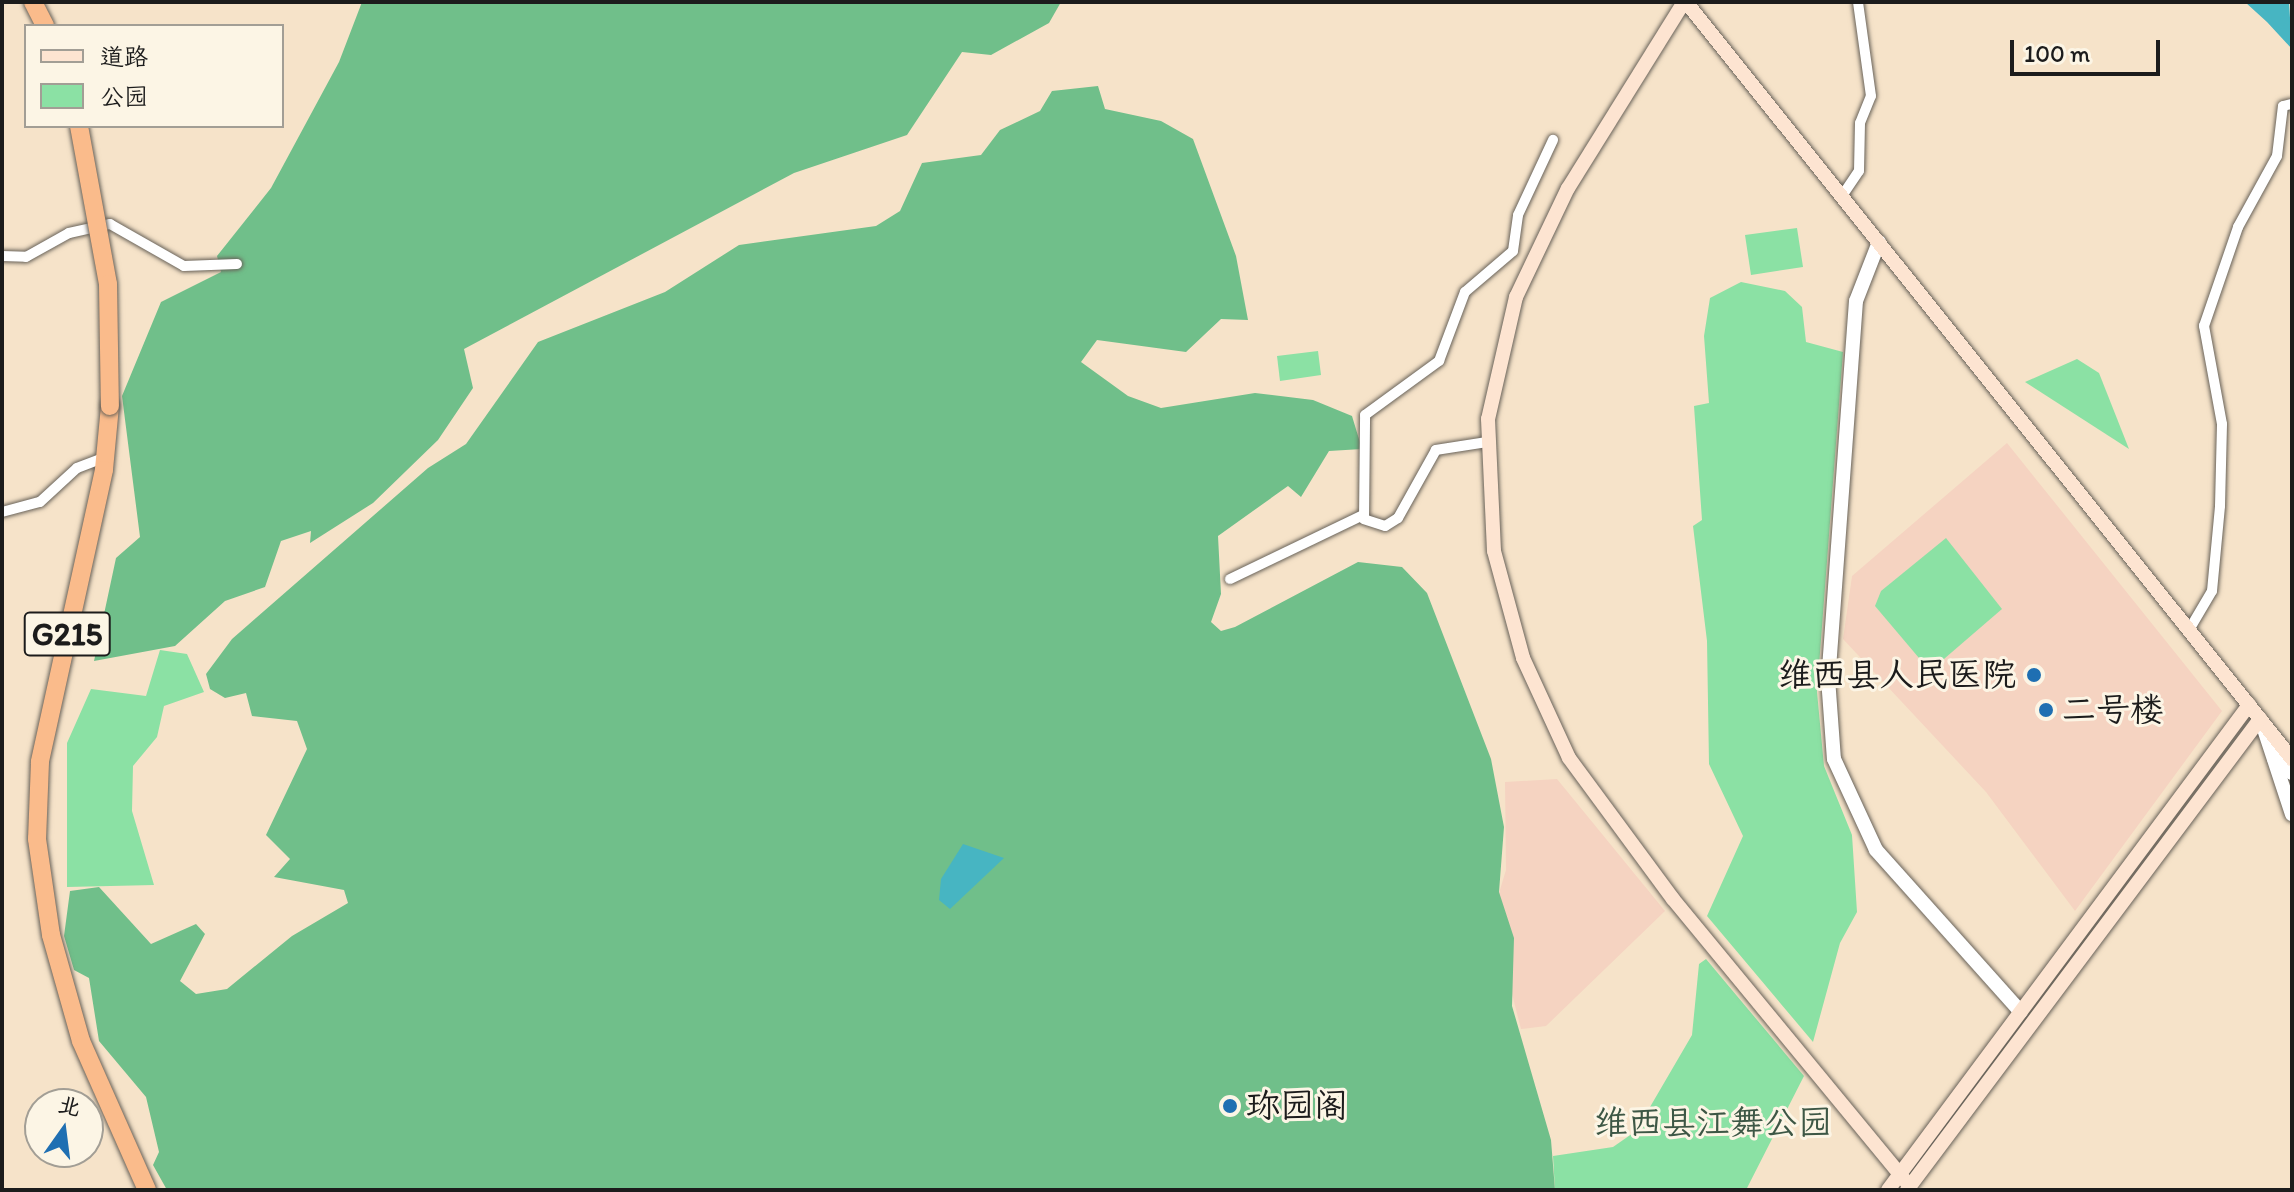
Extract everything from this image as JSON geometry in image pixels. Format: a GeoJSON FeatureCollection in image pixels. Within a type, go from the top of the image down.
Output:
{"type":"FeatureCollection","features":[{"type":"Feature","properties":{"kind":"highway"},"geometry":{"type":"LineString","coordinates":[[33,2],[44,24]]}},
{"type":"Feature","properties":{"kind":"highway","name":"G215"},"geometry":{"type":"LineString","coordinates":[[79,128],[108,284],[110,406],[106,457],[40,762],[37,839],[51,935],[81,1041],[147,1190]]}},
{"type":"Feature","properties":{"kind":"main road"},"geometry":{"type":"LineString","coordinates":[[2260,719],[1911,1189],[1902,1171],[1699,932],[1564,748],[1507,608],[1489,514],[1487,442],[1498,360],[1536,247],[1685,2],[1879,242],[2292,759]]}},
{"type":"Feature","properties":{"kind":"main road"},"geometry":{"type":"LineString","coordinates":[[1888,1190],[2249,705]]}},
{"type":"Feature","properties":{"kind":"street"},"geometry":{"type":"LineString","coordinates":[[1842,196],[1859,171],[1860,123],[1871,96],[1858,2]]}},
{"type":"Feature","properties":{"kind":"street"},"geometry":{"type":"LineString","coordinates":[[2189,630],[2212,591],[2220,506],[2222,424],[2204,326],[2238,227],[2277,156],[2283,106],[2292,104]]}},
{"type":"Feature","properties":{"kind":"street"},"geometry":{"type":"LineString","coordinates":[[1363,515],[1365,415],[1439,361],[1465,292],[1513,251],[1518,215],[1553,140]]}},
{"type":"Feature","properties":{"kind":"street"},"geometry":{"type":"LineString","coordinates":[[2,256],[26,257],[69,233],[117,224],[184,266],[237,264]]}},
{"type":"Feature","properties":{"kind":"street"},"geometry":{"type":"LineString","coordinates":[[1879,242],[1856,301],[1828,678],[1834,759],[1876,850],[2021,1012]]}},
{"type":"Feature","properties":{"kind":"street"},"geometry":{"type":"LineString","coordinates":[[1230,579],[1363,515],[1392,523],[1416,495],[1436,450],[1487,442]]}},
{"type":"Feature","properties":{"kind":"street"},"geometry":{"type":"LineString","coordinates":[[2,512],[40,502],[77,468],[106,457]]}},
{"type":"Feature","properties":{"kind":"street"},"geometry":{"type":"LineString","coordinates":[[2260,719],[2292,814]]}},
{"type":"Feature","properties":{"kind":"street"},"geometry":{"type":"LineString","coordinates":[[2274,759],[2292,773]]}},
{"type":"Feature","properties":{"kind":"shaded area","name":"维西县人民医院"},"geometry":{"type":"Polygon","coordinates":[[[2007,443],[2222,711],[2075,911],[1986,792],[1843,639],[1852,576],[2007,443]]]}},
{"type":"Feature","properties":{"kind":"shaded area"},"geometry":{"type":"Polygon","coordinates":[[[1557,779],[1665,911],[1546,1026],[1521,1029],[1492,916],[1506,870],[1505,782],[1557,779]]]}},
{"type":"Feature","properties":{"kind":"green space"},"geometry":{"type":"Polygon","coordinates":[[[362,2],[1061,2],[1049,23],[991,55],[962,52],[907,135],[794,173],[464,349],[473,388],[438,440],[373,503],[310,543],[311,531],[281,541],[265,587],[225,601],[175,646],[94,661],[116,558],[140,537],[122,396],[161,302],[221,272],[217,256],[271,188],[339,62],[362,2]]]}},
{"type":"Feature","properties":{"kind":"green space"},"geometry":{"type":"Polygon","coordinates":[[[1098,86],[1105,109],[1161,121],[1193,139],[1236,256],[1248,320],[1221,319],[1186,352],[1097,340],[1081,362],[1128,396],[1161,408],[1255,393],[1313,400],[1352,416],[1362,449],[1329,451],[1301,497],[1288,486],[1218,536],[1221,594],[1211,622],[1221,631],[1235,627],[1358,562],[1402,567],[1427,593],[1491,759],[1504,827],[1499,892],[1514,938],[1512,1006],[1551,1140],[1555,1190],[167,1190],[153,1165],[159,1152],[146,1097],[99,1041],[89,978],[74,970],[64,936],[70,891],[99,887],[151,944],[196,924],[205,934],[180,981],[196,994],[227,989],[292,936],[348,903],[344,890],[274,877],[290,859],[266,835],[307,749],[297,721],[252,716],[246,693],[225,698],[210,689],[206,674],[232,639],[428,468],[466,444],[538,342],[665,292],[739,245],[876,226],[900,211],[922,163],[981,155],[1000,130],[1040,111],[1052,91],[1098,86]]]}},
{"type":"Feature","properties":{"kind":"green space"},"geometry":{"type":"Polygon","coordinates":[[[1797,228],[1803,267],[1751,275],[1745,235],[1797,228]]]}},
{"type":"Feature","properties":{"kind":"green space"},"geometry":{"type":"Polygon","coordinates":[[[1741,282],[1785,291],[1802,307],[1806,342],[1843,352],[1817,692],[1824,766],[1852,835],[1857,912],[1840,943],[1813,1042],[1707,916],[1743,836],[1709,764],[1707,641],[1693,526],[1702,520],[1694,406],[1709,403],[1704,336],[1710,298],[1741,282]]]}},
{"type":"Feature","properties":{"kind":"green space"},"geometry":{"type":"Polygon","coordinates":[[[1318,351],[1321,375],[1280,381],[1277,356],[1318,351]]]}},
{"type":"Feature","properties":{"kind":"green space"},"geometry":{"type":"Polygon","coordinates":[[[2077,359],[2099,373],[2129,449],[2025,382],[2077,359]]]}},
{"type":"Feature","properties":{"kind":"green space"},"geometry":{"type":"Polygon","coordinates":[[[1946,538],[2002,609],[1930,671],[1875,606],[1881,591],[1946,538]]]}},
{"type":"Feature","properties":{"kind":"green space"},"geometry":{"type":"Polygon","coordinates":[[[160,650],[187,654],[204,692],[164,706],[157,737],[133,766],[132,811],[154,885],[67,887],[67,743],[91,689],[146,696],[160,650]]]}},
{"type":"Feature","properties":{"kind":"green space","name":"维西县江舞公园"},"geometry":{"type":"Polygon","coordinates":[[[1706,959],[1804,1076],[1746,1190],[1555,1190],[1553,1156],[1613,1147],[1636,1131],[1692,1035],[1699,964],[1706,959]]]}},
{"type":"Feature","properties":{"kind":"water"},"geometry":{"type":"Polygon","coordinates":[[[2245,2],[2289,2],[2292,49],[2267,22],[2245,2]]]}},
{"type":"Feature","properties":{"kind":"water"},"geometry":{"type":"Polygon","coordinates":[[[963,844],[1004,858],[950,909],[939,900],[941,879],[963,844]]]}},
{"type":"Feature","properties":{"kind":"place","name":"维西县人民医院"},"geometry":{"type":"Point","coordinates":[2034,675]}},
{"type":"Feature","properties":{"kind":"place","name":"二号楼"},"geometry":{"type":"Point","coordinates":[2046,710]}},
{"type":"Feature","properties":{"kind":"place","name":"珎园阁"},"geometry":{"type":"Point","coordinates":[1230,1106]}}]}
